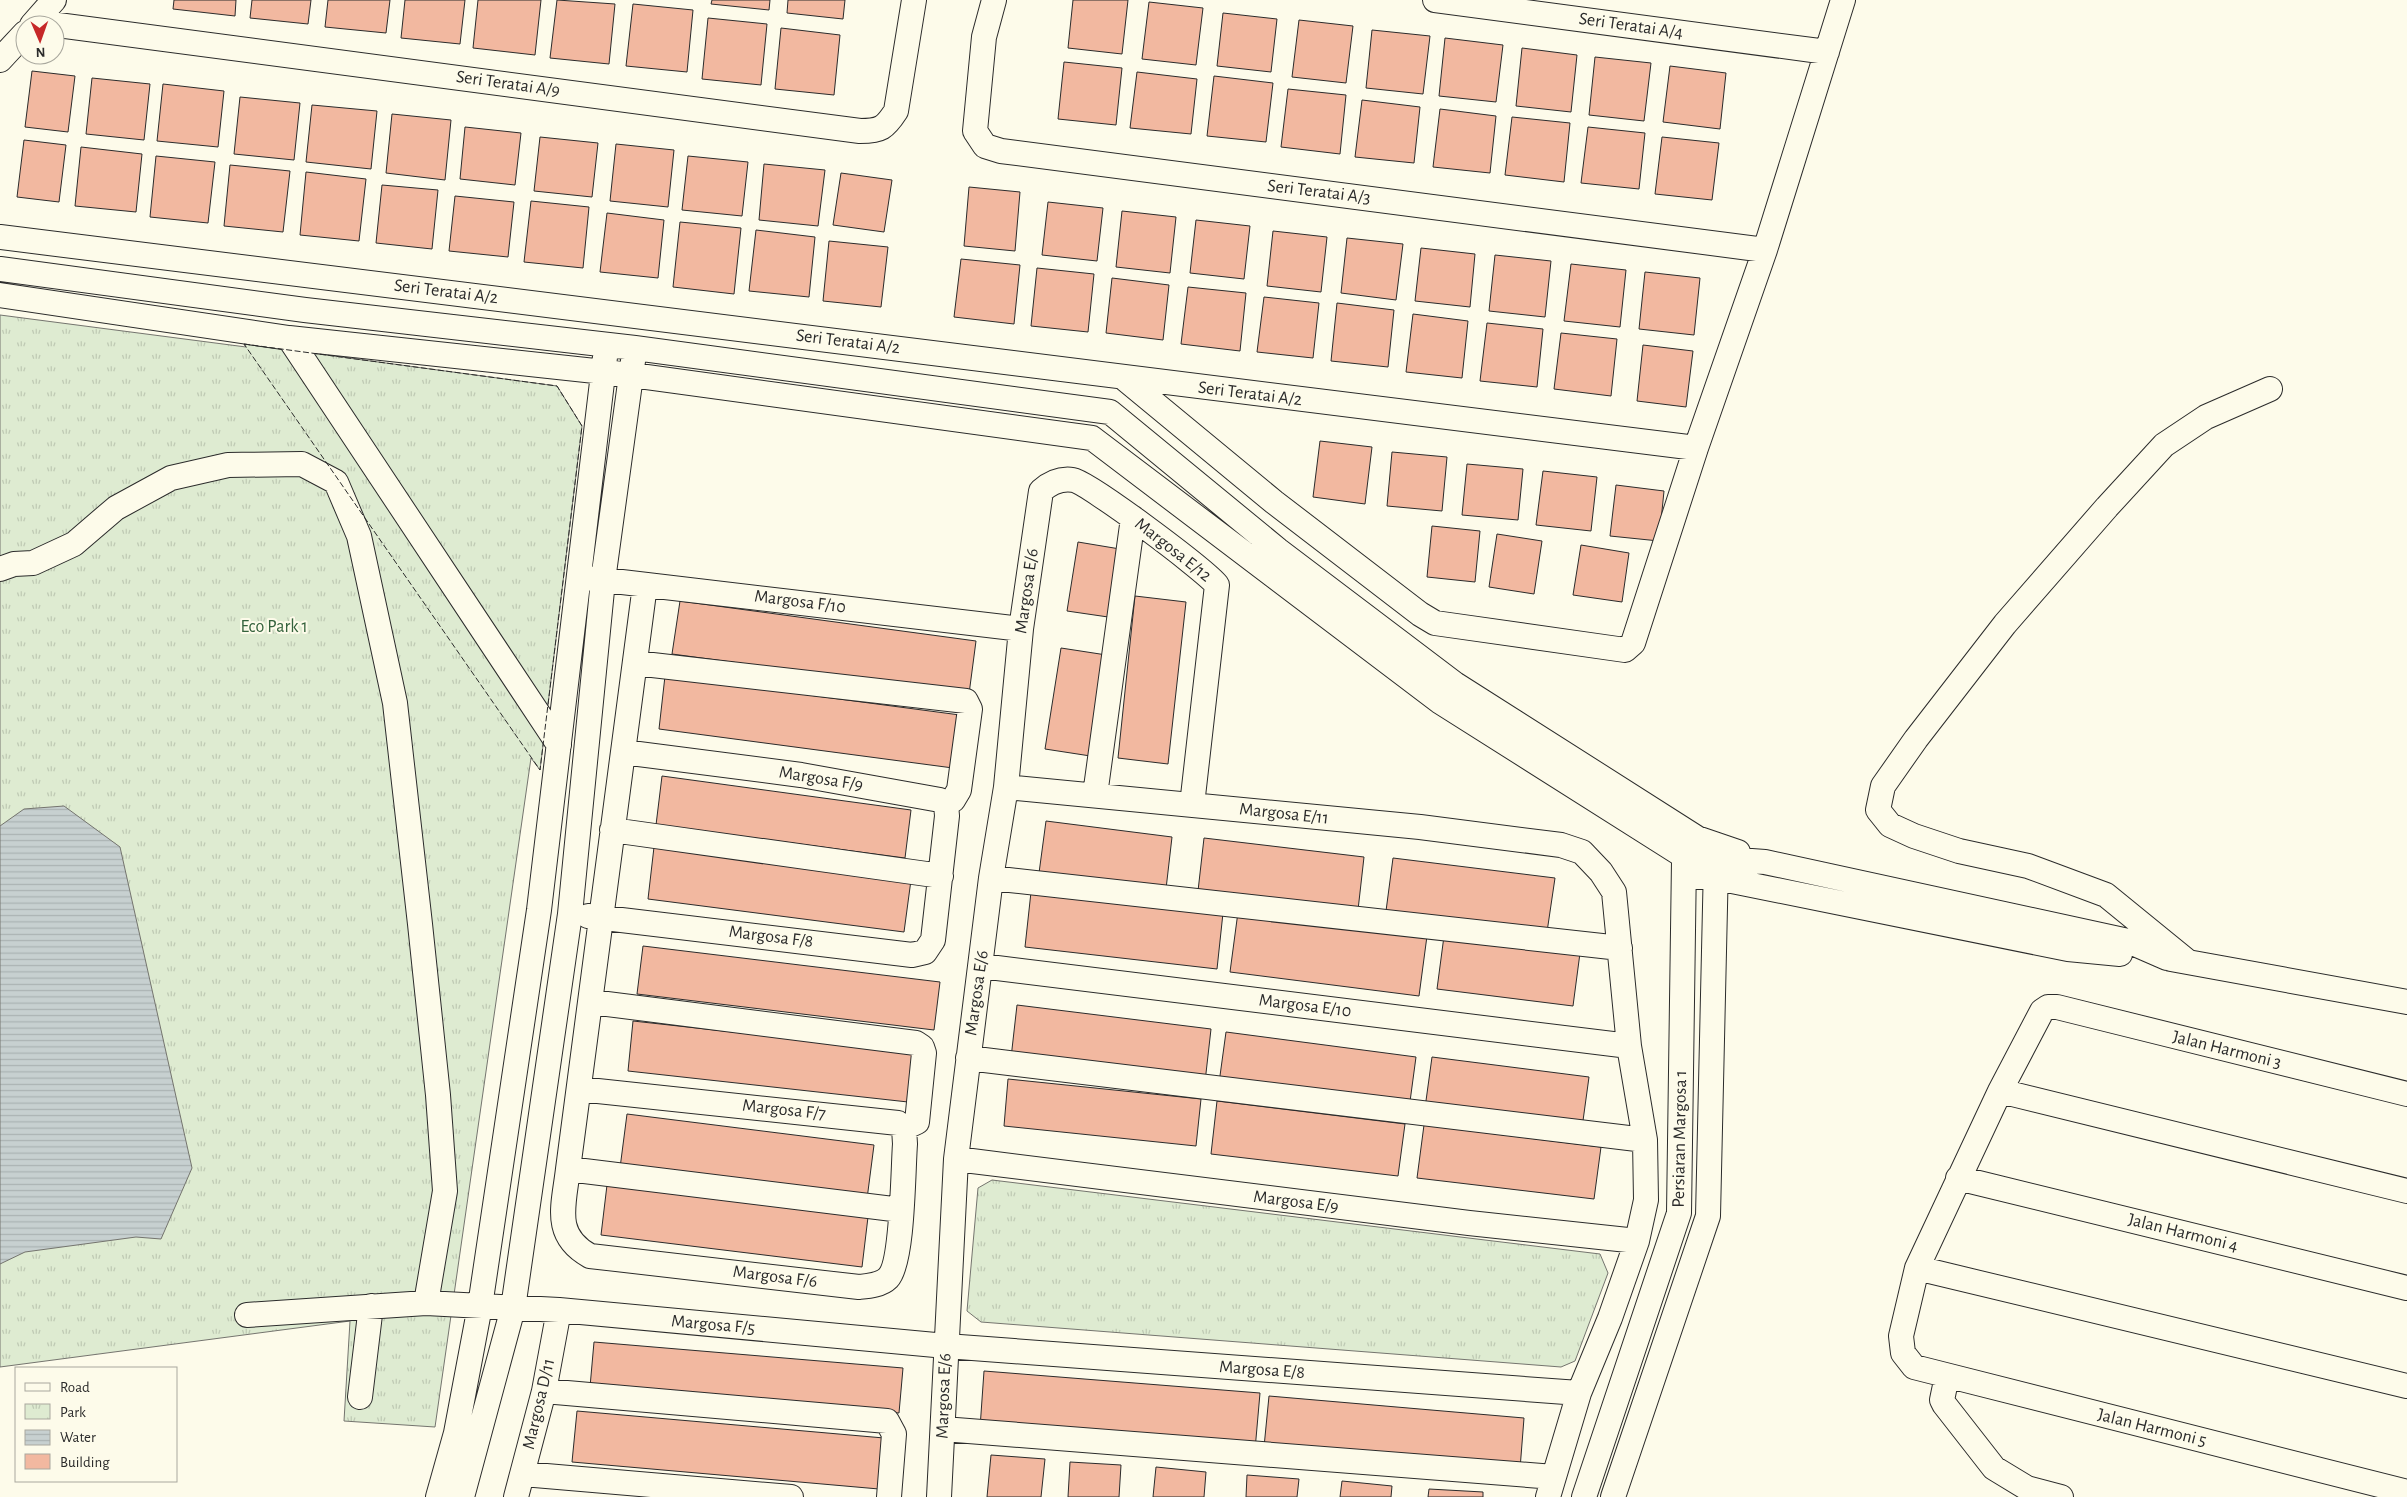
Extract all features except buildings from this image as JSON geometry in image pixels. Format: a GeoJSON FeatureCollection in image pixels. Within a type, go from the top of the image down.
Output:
{"type":"FeatureCollection","features":[{"type":"Feature","properties":{"kind":"street"},"geometry":{"type":"LineString","coordinates":[[41,15],[54,0]]}},
{"type":"Feature","properties":{"kind":"street","name":"Seri Teratai A/9"},"geometry":{"type":"LineString","coordinates":[[65,30],[860,131],[878,131],[888,123],[896,111],[914,0]]}},
{"type":"Feature","properties":{"kind":"street","name":"Seri Teratai A/3"},"geometry":{"type":"LineString","coordinates":[[994,0],[984,38],[975,131],[985,146],[1001,151],[1765,250]]}},
{"type":"Feature","properties":{"kind":"street","name":"Seri Teratai A/4"},"geometry":{"type":"LineString","coordinates":[[1435,0],[1827,52]]}},
{"type":"Feature","properties":{"kind":"street"},"geometry":{"type":"LineString","coordinates":[[1125,379],[1274,502],[1420,614],[1435,623],[1625,650],[1633,643],[1696,448],[1765,250],[1843,0]]}},
{"type":"Feature","properties":{"kind":"street"},"geometry":{"type":"LineString","coordinates":[[0,60],[15,44]]}},
{"type":"Feature","properties":{"kind":"street","name":"Seri Teratai A/2"},"geometry":{"type":"LineString","coordinates":[[0,237],[890,347],[1125,379],[1696,448]]}},
{"type":"Feature","properties":{"kind":"street"},"geometry":{"type":"LineString","coordinates":[[0,269],[305,310],[635,348],[1110,412],[1278,550],[1454,684],[1688,856],[1716,879],[1725,891],[1751,885],[2068,949],[2177,959],[2407,1002]]}},
{"type":"Feature","properties":{"kind":"street"},"geometry":{"type":"LineString","coordinates":[[0,295],[289,338],[632,375],[1092,438],[1439,701],[1688,856],[1765,862],[2128,942],[2177,959]]}},
{"type":"Feature","properties":{"kind":"street"},"geometry":{"type":"LineString","coordinates":[[289,338],[559,745]]}},
{"type":"Feature","properties":{"kind":"street"},"geometry":{"type":"LineString","coordinates":[[438,1497],[456,1433],[480,1306],[539,910],[606,345]]}},
{"type":"Feature","properties":{"kind":"street"},"geometry":{"type":"LineString","coordinates":[[462,1497],[513,1308],[570,914],[603,580],[635,348]]}},
{"type":"Feature","properties":{"kind":"street"},"geometry":{"type":"LineString","coordinates":[[901,411],[905,383]]}},
{"type":"Feature","properties":{"kind":"street"},"geometry":{"type":"LineString","coordinates":[[2177,959],[2106,895],[2028,866],[1959,851],[1914,836],[1890,825],[1878,810],[1883,786],[1916,739],[2005,624],[2113,500],[2164,446],[2206,417],[2270,389]]}},
{"type":"Feature","properties":{"kind":"street"},"geometry":{"type":"LineString","coordinates":[[1058,433],[1061,405]]}},
{"type":"Feature","properties":{"kind":"street"},"geometry":{"type":"LineString","coordinates":[[0,569],[14,564],[33,563],[74,544],[116,508],[171,478],[228,465],[302,464],[336,482],[359,536],[395,703],[420,924],[446,1191],[426,1303]]}},
{"type":"Feature","properties":{"kind":"street","name":"Margosa E/12"},"geometry":{"type":"LineString","coordinates":[[1041,491],[1050,484],[1062,480],[1083,483],[1133,518],[1217,585],[1192,805]]}},
{"type":"Feature","properties":{"kind":"street","name":"Margosa E/6"},"geometry":{"type":"LineString","coordinates":[[939,1497],[956,1159],[991,878],[1006,787],[1021,629],[1041,491]]}},
{"type":"Feature","properties":{"kind":"street"},"geometry":{"type":"LineString","coordinates":[[1095,795],[1133,518]]}},
{"type":"Feature","properties":{"kind":"street","name":"Margosa F/10"},"geometry":{"type":"LineString","coordinates":[[579,576],[1021,629]]}},
{"type":"Feature","properties":{"kind":"street"},"geometry":{"type":"LineString","coordinates":[[591,1002],[916,1043],[922,1047],[924,1053],[917,1122],[904,1128],[905,1144],[901,1210],[568,1169],[580,1090],[612,830],[645,585]]}},
{"type":"Feature","properties":{"kind":"street"},"geometry":{"type":"LineString","coordinates":[[612,830],[941,876],[946,804],[953,800],[959,790],[970,709],[966,701],[635,663]]}},
{"type":"Feature","properties":{"kind":"street","name":"Margosa F/9"},"geometry":{"type":"LineString","coordinates":[[623,752],[801,775],[934,797],[946,804]]}},
{"type":"Feature","properties":{"kind":"street","name":"Margosa E/11"},"geometry":{"type":"LineString","coordinates":[[1006,787],[1420,828],[1561,845],[1582,852],[1601,872],[1614,892],[1629,1046],[1645,1140],[1646,1200],[1637,1241],[1610,1318],[1579,1393],[1551,1487]]}},
{"type":"Feature","properties":{"kind":"street","name":"Persiaran Margosa 1"},"geometry":{"type":"LineString","coordinates":[[1584,1497],[1679,1213],[1688,856]]}},
{"type":"Feature","properties":{"kind":"street"},"geometry":{"type":"LineString","coordinates":[[1716,879],[1765,862]]}},
{"type":"Feature","properties":{"kind":"street","name":"Margosa F/8"},"geometry":{"type":"LineString","coordinates":[[539,910],[912,955],[925,952],[933,940],[941,876]]}},
{"type":"Feature","properties":{"kind":"street"},"geometry":{"type":"LineString","coordinates":[[991,878],[1620,948]]}},
{"type":"Feature","properties":{"kind":"street","name":"Persiaran Margosa 1"},"geometry":{"type":"LineString","coordinates":[[1613,1497],[1708,1216],[1716,879]]}},
{"type":"Feature","properties":{"kind":"street","name":"Margosa E/10"},"geometry":{"type":"LineString","coordinates":[[981,966],[1629,1046]]}},
{"type":"Feature","properties":{"kind":"street","name":"Jalan Harmoni 3"},"geometry":{"type":"LineString","coordinates":[[2000,1090],[2042,1011],[2048,1007],[2057,1007],[2407,1094]]}},
{"type":"Feature","properties":{"kind":"street"},"geometry":{"type":"LineString","coordinates":[[968,1058],[1645,1140]]}},
{"type":"Feature","properties":{"kind":"street","name":"Margosa F/7"},"geometry":{"type":"LineString","coordinates":[[580,1090],[891,1121],[904,1128]]}},
{"type":"Feature","properties":{"kind":"street"},"geometry":{"type":"LineString","coordinates":[[2407,1191],[2000,1090],[1917,1268],[2407,1386]]}},
{"type":"Feature","properties":{"kind":"street","name":"Margosa E/9"},"geometry":{"type":"LineString","coordinates":[[956,1159],[1390,1213],[1637,1241]]}},
{"type":"Feature","properties":{"kind":"street","name":"Margosa F/6"},"geometry":{"type":"LineString","coordinates":[[568,1169],[562,1221],[568,1238],[579,1250],[590,1256],[859,1287],[878,1284],[889,1278],[897,1259],[901,1210]]}},
{"type":"Feature","properties":{"kind":"street","name":"Jalan Harmoni 4"},"geometry":{"type":"LineString","coordinates":[[1958,1178],[2407,1288]]}},
{"type":"Feature","properties":{"kind":"street","name":"Jalan Harmoni 5"},"geometry":{"type":"LineString","coordinates":[[1917,1268],[1901,1336],[1903,1353],[1914,1367],[2407,1492]]}},
{"type":"Feature","properties":{"kind":"street","name":"Margosa F/5"},"geometry":{"type":"LineString","coordinates":[[247,1315],[426,1303],[559,1310],[946,1346]]}},
{"type":"Feature","properties":{"kind":"street"},"geometry":{"type":"LineString","coordinates":[[360,1397],[371,1306]]}},
{"type":"Feature","properties":{"kind":"street","name":"Margosa D/11"},"geometry":{"type":"LineString","coordinates":[[516,1497],[544,1391],[559,1310]]}},
{"type":"Feature","properties":{"kind":"street"},"geometry":{"type":"LineString","coordinates":[[1610,1318],[1666,1340]]}},
{"type":"Feature","properties":{"kind":"street","name":"Margosa E/8"},"geometry":{"type":"LineString","coordinates":[[946,1346],[1579,1393]]}},
{"type":"Feature","properties":{"kind":"street"},"geometry":{"type":"LineString","coordinates":[[1947,1376],[1942,1400],[1944,1404],[1994,1468],[2027,1488],[2061,1497]]}},
{"type":"Feature","properties":{"kind":"street"},"geometry":{"type":"LineString","coordinates":[[544,1391],[887,1421],[894,1434],[889,1497]]}},
{"type":"Feature","properties":{"kind":"street"},"geometry":{"type":"LineString","coordinates":[[943,1429],[1551,1487]]}},
{"type":"Feature","properties":{"kind":"street"},"geometry":{"type":"LineString","coordinates":[[523,1474],[791,1497]]}},
{"type":"Feature","properties":{"kind":"green space","name":"Eco Park 1"},"geometry":{"type":"Polygon","coordinates":[[[0,315],[246,347],[244,344],[557,386],[582,426],[540,770],[531,758],[435,1427],[344,1421],[350,1321],[0,1367],[0,315]]]}},
{"type":"Feature","properties":{"kind":"green space"},"geometry":{"type":"Polygon","coordinates":[[[992,1180],[1600,1254],[1608,1273],[1575,1361],[1561,1367],[981,1322],[967,1311],[978,1188],[992,1180]]]}},
{"type":"Feature","properties":{"kind":"water"},"geometry":{"type":"Polygon","coordinates":[[[64,806],[120,847],[192,1168],[161,1239],[136,1237],[25,1252],[0,1264],[0,826],[24,809],[64,806]]]}},
{"type":"Feature","properties":{"kind":"fence"},"geometry":{"type":"LineString","coordinates":[[244,344],[557,386],[582,426],[540,770],[244,344]]}}]}
